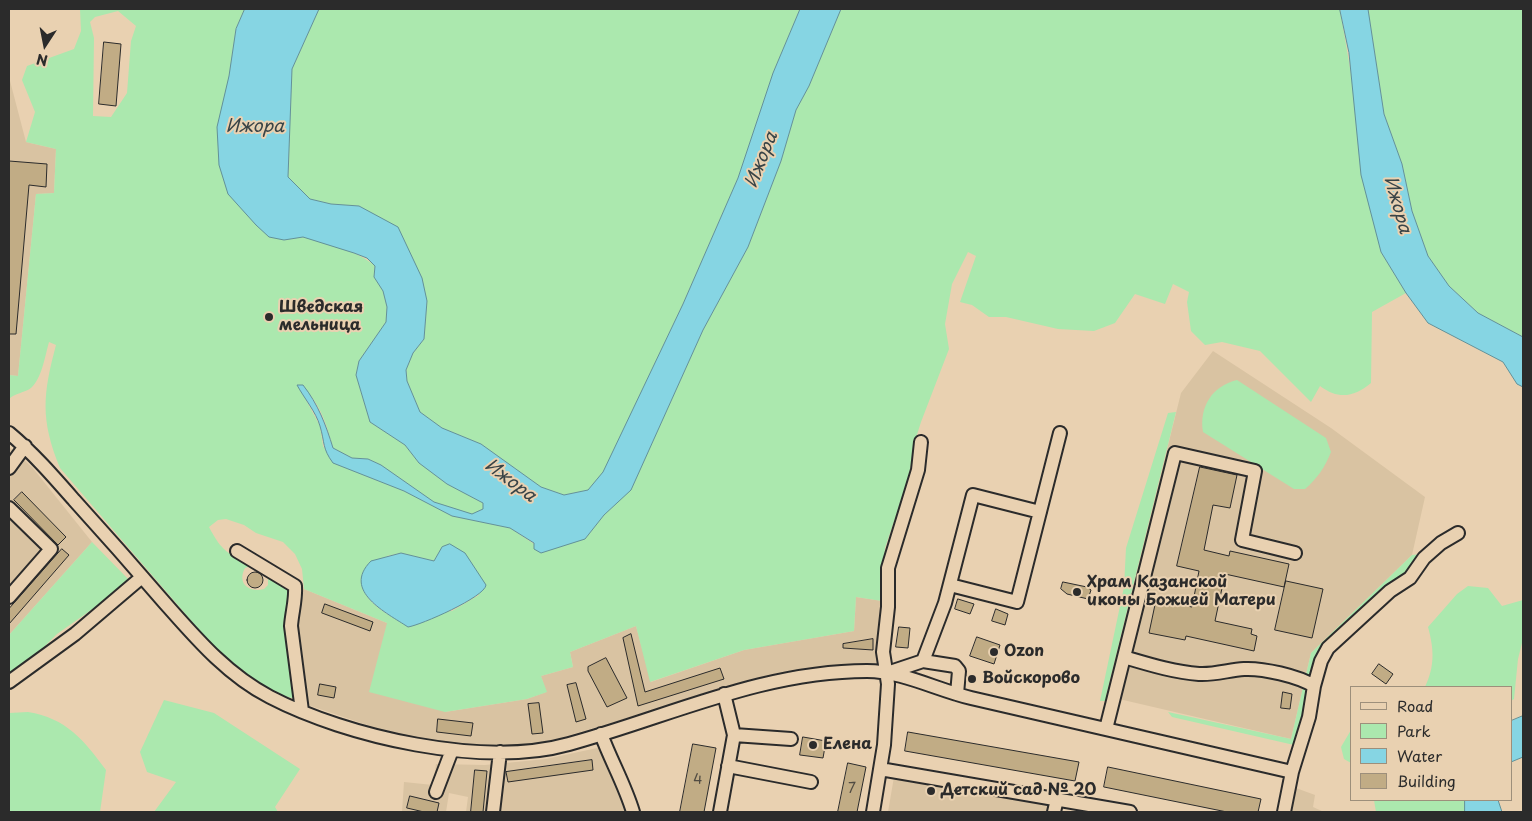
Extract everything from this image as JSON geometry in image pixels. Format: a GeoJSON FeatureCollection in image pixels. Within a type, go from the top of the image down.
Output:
{"type":"FeatureCollection","features":[{"type":"Feature","properties":{"kind":"street"},"geometry":{"type":"LineString","coordinates":[[9,433],[25,446],[205,649],[237,676],[268,697],[302,711],[381,736],[452,750],[530,751],[566,745],[724,694],[771,682],[821,673],[871,671],[887,673],[957,694],[1292,772]]}},
{"type":"Feature","properties":{"kind":"street"},"geometry":{"type":"LineString","coordinates":[[950,585],[1017,602],[1060,433]]}},
{"type":"Feature","properties":{"kind":"street"},"geometry":{"type":"LineString","coordinates":[[873,812],[880,769],[887,673],[883,652],[888,607],[888,568],[918,470],[921,442]]}},
{"type":"Feature","properties":{"kind":"street"},"geometry":{"type":"LineString","coordinates":[[9,468],[25,446]]}},
{"type":"Feature","properties":{"kind":"street"},"geometry":{"type":"LineString","coordinates":[[1106,729],[1175,453],[1255,470],[1242,540],[1295,553]]}},
{"type":"Feature","properties":{"kind":"street"},"geometry":{"type":"LineString","coordinates":[[923,662],[950,585],[973,495],[1040,512]]}},
{"type":"Feature","properties":{"kind":"street"},"geometry":{"type":"LineString","coordinates":[[9,508],[51,550],[9,597]]}},
{"type":"Feature","properties":{"kind":"street"},"geometry":{"type":"LineString","coordinates":[[1284,812],[1292,772],[1309,717],[1314,686],[1328,648],[1390,591],[1410,578],[1424,558],[1440,543],[1458,533]]}},
{"type":"Feature","properties":{"kind":"street"},"geometry":{"type":"LineString","coordinates":[[237,551],[295,586],[296,600],[291,626],[302,711]]}},
{"type":"Feature","properties":{"kind":"street"},"geometry":{"type":"LineString","coordinates":[[9,682],[75,634],[142,577]]}},
{"type":"Feature","properties":{"kind":"street"},"geometry":{"type":"LineString","coordinates":[[1124,657],[1172,670],[1200,674],[1246,669],[1254,670],[1304,680],[1314,686]]}},
{"type":"Feature","properties":{"kind":"street"},"geometry":{"type":"LineString","coordinates":[[887,673],[923,662],[955,666],[960,671],[957,694]]}},
{"type":"Feature","properties":{"kind":"street"},"geometry":{"type":"LineString","coordinates":[[720,812],[734,735],[724,694]]}},
{"type":"Feature","properties":{"kind":"street"},"geometry":{"type":"LineString","coordinates":[[601,734],[610,760],[624,784],[633,812]]}},
{"type":"Feature","properties":{"kind":"street"},"geometry":{"type":"LineString","coordinates":[[734,735],[791,739]]}},
{"type":"Feature","properties":{"kind":"street"},"geometry":{"type":"LineString","coordinates":[[436,792],[452,750]]}},
{"type":"Feature","properties":{"kind":"street"},"geometry":{"type":"LineString","coordinates":[[493,812],[500,752]]}},
{"type":"Feature","properties":{"kind":"street"},"geometry":{"type":"LineString","coordinates":[[728,766],[811,782]]}},
{"type":"Feature","properties":{"kind":"street"},"geometry":{"type":"LineString","coordinates":[[880,769],[1130,812]]}},
{"type":"Feature","properties":{"kind":"street"},"geometry":{"type":"LineString","coordinates":[[1054,812],[1057,799]]}},
{"type":"Feature","properties":{"kind":"shaded area"},"geometry":{"type":"Polygon","coordinates":[[[9,77],[26,142],[56,149],[54,193],[36,194],[18,376],[9,375],[9,77]]]}},
{"type":"Feature","properties":{"kind":"shaded area"},"geometry":{"type":"Polygon","coordinates":[[[1213,351],[1331,428],[1425,497],[1412,555],[1311,653],[1291,739],[1106,696],[1181,393],[1213,351]]]}},
{"type":"Feature","properties":{"kind":"shaded area"},"geometry":{"type":"Polygon","coordinates":[[[9,447],[32,467],[92,542],[9,635],[9,447]]]}},
{"type":"Feature","properties":{"kind":"shaded area"},"geometry":{"type":"Polygon","coordinates":[[[304,589],[387,623],[445,712],[527,699],[546,692],[541,676],[573,667],[570,652],[636,626],[651,682],[744,650],[854,631],[856,597],[882,601],[878,664],[816,667],[759,679],[560,738],[519,747],[437,742],[391,733],[305,704],[296,646],[298,602],[304,589]]]}},
{"type":"Feature","properties":{"kind":"shaded area"},"geometry":{"type":"Polygon","coordinates":[[[611,745],[639,812],[466,812],[468,797],[449,793],[446,812],[402,812],[404,782],[433,785],[436,764],[485,765],[546,759],[611,745]]]}},
{"type":"Feature","properties":{"kind":"shaded area","name":"Детский сад № 20"},"geometry":{"type":"Polygon","coordinates":[[[894,777],[1050,805],[1048,812],[888,812],[894,777]]]}},
{"type":"Feature","properties":{"kind":"shaded area"},"geometry":{"type":"Polygon","coordinates":[[[1296,788],[1315,795],[1313,807],[1324,812],[1290,812],[1296,788]]]}},
{"type":"Feature","properties":{"kind":"green space"},"geometry":{"type":"Polygon","coordinates":[[[80,9],[245,9],[236,29],[229,76],[284,240],[302,237],[311,238],[331,244],[369,261],[375,266],[374,277],[383,291],[387,307],[386,322],[359,361],[356,375],[370,422],[405,445],[419,463],[447,484],[483,503],[483,509],[472,515],[434,502],[381,465],[368,459],[352,458],[333,448],[317,404],[298,385],[320,426],[323,446],[334,463],[404,491],[452,516],[510,528],[534,544],[585,539],[604,515],[631,489],[703,330],[748,247],[781,161],[796,110],[809,86],[841,9],[1340,9],[1381,252],[1406,293],[1372,312],[1371,383],[1359,391],[1346,395],[1334,393],[1320,386],[1311,402],[1260,351],[1222,342],[1205,345],[1191,331],[1187,302],[1189,292],[1173,284],[1165,304],[1135,294],[1115,323],[1094,331],[1058,329],[1006,317],[989,317],[972,305],[960,302],[976,256],[968,252],[952,284],[945,324],[949,349],[921,422],[914,444],[909,477],[885,548],[882,601],[856,597],[854,631],[744,650],[650,682],[636,626],[570,652],[573,667],[541,676],[547,692],[527,699],[445,712],[369,692],[387,623],[304,589],[302,569],[295,554],[283,542],[256,533],[244,525],[226,519],[218,520],[209,527],[218,542],[232,555],[253,565],[245,568],[243,573],[242,578],[246,586],[253,590],[264,589],[268,585],[268,573],[288,588],[292,600],[298,699],[274,692],[263,686],[212,645],[60,468],[49,435],[46,406],[48,378],[56,345],[49,342],[43,366],[35,384],[28,390],[9,399],[9,375],[18,376],[36,194],[54,193],[56,149],[26,142],[35,112],[22,80],[27,66],[74,49],[81,31],[80,9]],[[118,11],[95,17],[90,22],[94,38],[93,116],[111,117],[127,93],[131,41],[136,26],[118,11]],[[440,551],[434,561],[401,553],[387,556],[362,585],[369,599],[381,610],[409,627],[442,612],[452,611],[479,595],[440,551]]]}},
{"type":"Feature","properties":{"kind":"green space"},"geometry":{"type":"Polygon","coordinates":[[[319,9],[800,9],[773,73],[738,178],[683,304],[603,473],[588,490],[564,495],[541,487],[481,444],[442,428],[420,412],[407,381],[406,370],[413,353],[424,339],[427,301],[359,206],[331,204],[310,199],[288,177],[292,69],[319,9]]]}},
{"type":"Feature","properties":{"kind":"green space"},"geometry":{"type":"Polygon","coordinates":[[[1368,9],[1523,9],[1523,337],[1478,313],[1449,286],[1428,256],[1412,211],[1402,164],[1384,114],[1368,9]]]}},
{"type":"Feature","properties":{"kind":"green space"},"geometry":{"type":"Polygon","coordinates":[[[1237,380],[1326,438],[1331,452],[1320,472],[1305,489],[1294,489],[1203,432],[1203,414],[1209,399],[1221,387],[1237,380]]]}},
{"type":"Feature","properties":{"kind":"green space"},"geometry":{"type":"Polygon","coordinates":[[[1176,412],[1106,696],[1111,698],[1110,701],[1100,701],[1124,587],[1126,548],[1168,413],[1176,412]]]}},
{"type":"Feature","properties":{"kind":"green space"},"geometry":{"type":"Polygon","coordinates":[[[92,542],[131,582],[57,634],[9,677],[9,635],[92,542]]]}},
{"type":"Feature","properties":{"kind":"green space"},"geometry":{"type":"Polygon","coordinates":[[[1422,554],[1408,577],[1342,630],[1310,697],[1294,745],[1172,717],[1168,712],[1291,739],[1311,653],[1412,555],[1422,554]]]}},
{"type":"Feature","properties":{"kind":"green space"},"geometry":{"type":"Polygon","coordinates":[[[1468,586],[1488,588],[1502,606],[1523,600],[1523,639],[1518,659],[1514,699],[1512,700],[1512,686],[1425,686],[1432,665],[1428,627],[1457,594],[1468,586]]]}},
{"type":"Feature","properties":{"kind":"green space"},"geometry":{"type":"Polygon","coordinates":[[[164,700],[214,713],[300,769],[275,807],[278,812],[154,812],[176,782],[147,772],[140,752],[164,700]]]}},
{"type":"Feature","properties":{"kind":"green space"},"geometry":{"type":"Polygon","coordinates":[[[28,712],[53,719],[64,725],[82,740],[106,770],[100,812],[9,812],[9,713],[28,712]]]}},
{"type":"Feature","properties":{"kind":"green space"},"geometry":{"type":"Polygon","coordinates":[[[1350,732],[1350,762],[1344,759],[1341,747],[1350,732]]]}},
{"type":"Feature","properties":{"kind":"green space"},"geometry":{"type":"Polygon","coordinates":[[[1374,801],[1465,801],[1465,812],[1376,812],[1374,801]]]}},
{"type":"Feature","properties":{"kind":"water","name":"Ижора"},"geometry":{"type":"Polygon","coordinates":[[[245,9],[319,9],[292,69],[288,177],[310,199],[331,204],[359,206],[398,227],[422,278],[427,301],[424,339],[413,353],[406,370],[407,381],[420,412],[442,428],[481,444],[541,487],[564,495],[588,490],[603,472],[683,304],[738,178],[773,73],[800,9],[841,9],[809,86],[796,110],[781,161],[748,247],[703,330],[631,490],[604,515],[585,539],[541,553],[534,549],[534,543],[510,528],[452,516],[404,491],[333,463],[329,458],[318,421],[297,385],[303,385],[317,407],[333,448],[352,458],[368,459],[381,465],[434,502],[472,514],[483,509],[483,503],[447,484],[419,463],[405,445],[370,422],[356,375],[359,361],[386,322],[387,307],[383,291],[374,277],[375,266],[367,258],[303,237],[284,240],[269,237],[228,194],[219,165],[217,127],[229,76],[236,29],[245,9]]]}},
{"type":"Feature","properties":{"kind":"water","name":"Ижора"},"geometry":{"type":"Polygon","coordinates":[[[1340,9],[1368,9],[1384,114],[1402,164],[1412,211],[1428,256],[1449,286],[1478,313],[1523,337],[1523,387],[1517,384],[1503,362],[1428,323],[1406,293],[1381,252],[1361,175],[1349,53],[1340,9]]]}},
{"type":"Feature","properties":{"kind":"water"},"geometry":{"type":"Polygon","coordinates":[[[450,544],[465,553],[486,585],[483,590],[464,603],[438,616],[408,627],[379,608],[364,591],[361,582],[363,572],[371,561],[401,553],[434,561],[442,547],[450,544]]]}},
{"type":"Feature","properties":{"kind":"water"},"geometry":{"type":"Polygon","coordinates":[[[1523,716],[1523,757],[1512,762],[1512,721],[1523,716]]]}},
{"type":"Feature","properties":{"kind":"water"},"geometry":{"type":"Polygon","coordinates":[[[1465,801],[1498,801],[1502,812],[1465,812],[1465,801]]]}},
{"type":"Feature","properties":{"kind":"building"},"geometry":{"type":"Polygon","coordinates":[[[104,42],[121,44],[116,106],[99,104],[104,42]]]}},
{"type":"Feature","properties":{"kind":"building"},"geometry":{"type":"Polygon","coordinates":[[[9,161],[47,164],[46,187],[29,185],[16,334],[9,334],[9,161]]]}},
{"type":"Feature","properties":{"kind":"building"},"geometry":{"type":"Polygon","coordinates":[[[1200,467],[1237,475],[1230,508],[1213,505],[1204,550],[1229,556],[1230,551],[1289,564],[1284,587],[1225,574],[1215,621],[1252,629],[1251,634],[1257,636],[1254,651],[1186,636],[1185,640],[1149,633],[1156,600],[1192,607],[1199,571],[1177,566],[1200,467]]]}},
{"type":"Feature","properties":{"kind":"building"},"geometry":{"type":"Polygon","coordinates":[[[22,492],[66,537],[58,545],[14,500],[22,492]]]}},
{"type":"Feature","properties":{"kind":"building"},"geometry":{"type":"Polygon","coordinates":[[[62,549],[69,555],[9,624],[9,609],[62,549]]]}},
{"type":"Feature","properties":{"kind":"building"},"geometry":{"type":"Polygon","coordinates":[[[252,572],[258,572],[263,577],[261,586],[252,588],[247,583],[247,577],[252,572]]]}},
{"type":"Feature","properties":{"kind":"building"},"geometry":{"type":"Polygon","coordinates":[[[1286,581],[1323,589],[1312,638],[1275,630],[1286,581]]]}},
{"type":"Feature","properties":{"kind":"building","name":"Храм Казанской иконы Божией Матери"},"geometry":{"type":"Polygon","coordinates":[[[1063,582],[1087,587],[1091,590],[1088,599],[1067,594],[1061,589],[1063,582]]]}},
{"type":"Feature","properties":{"kind":"building"},"geometry":{"type":"Polygon","coordinates":[[[958,599],[974,604],[970,614],[955,609],[958,599]]]}},
{"type":"Feature","properties":{"kind":"building"},"geometry":{"type":"Polygon","coordinates":[[[325,604],[373,622],[370,631],[322,613],[325,604]]]}},
{"type":"Feature","properties":{"kind":"building"},"geometry":{"type":"Polygon","coordinates":[[[996,609],[1008,614],[1005,625],[992,621],[996,609]]]}},
{"type":"Feature","properties":{"kind":"building"},"geometry":{"type":"Polygon","coordinates":[[[899,627],[910,628],[908,648],[896,647],[899,627]]]}},
{"type":"Feature","properties":{"kind":"building"},"geometry":{"type":"Polygon","coordinates":[[[631,634],[645,692],[720,668],[724,679],[638,706],[623,638],[631,634]]]}},
{"type":"Feature","properties":{"kind":"building"},"geometry":{"type":"Polygon","coordinates":[[[977,637],[1000,645],[994,664],[970,656],[977,637]]]}},
{"type":"Feature","properties":{"kind":"building"},"geometry":{"type":"Polygon","coordinates":[[[873,639],[873,650],[843,648],[843,644],[873,639]]]}},
{"type":"Feature","properties":{"kind":"building"},"geometry":{"type":"Polygon","coordinates":[[[606,658],[627,698],[607,707],[588,671],[588,667],[606,658]]]}},
{"type":"Feature","properties":{"kind":"building"},"geometry":{"type":"Polygon","coordinates":[[[1379,664],[1393,674],[1386,684],[1372,674],[1379,664]]]}},
{"type":"Feature","properties":{"kind":"building"},"geometry":{"type":"Polygon","coordinates":[[[576,683],[586,719],[576,722],[567,685],[576,683]]]}},
{"type":"Feature","properties":{"kind":"building"},"geometry":{"type":"Polygon","coordinates":[[[320,684],[336,687],[334,698],[318,695],[320,684]]]}},
{"type":"Feature","properties":{"kind":"building"},"geometry":{"type":"Polygon","coordinates":[[[1283,692],[1292,694],[1290,709],[1281,708],[1283,692]]]}},
{"type":"Feature","properties":{"kind":"building"},"geometry":{"type":"Polygon","coordinates":[[[539,703],[543,733],[532,734],[528,704],[539,703]]]}},
{"type":"Feature","properties":{"kind":"building"},"geometry":{"type":"Polygon","coordinates":[[[438,719],[473,723],[471,736],[437,732],[438,719]]]}},
{"type":"Feature","properties":{"kind":"building"},"geometry":{"type":"Polygon","coordinates":[[[908,732],[1079,762],[1075,781],[905,751],[908,732]]]}},
{"type":"Feature","properties":{"kind":"building","name":"Елена"},"geometry":{"type":"Polygon","coordinates":[[[803,737],[826,741],[823,758],[800,755],[803,737]]]}},
{"type":"Feature","properties":{"kind":"building"},"geometry":{"type":"Polygon","coordinates":[[[693,744],[716,748],[704,812],[680,812],[693,744]]]}},
{"type":"Feature","properties":{"kind":"building"},"geometry":{"type":"Polygon","coordinates":[[[592,760],[593,770],[508,782],[506,772],[592,760]]]}},
{"type":"Feature","properties":{"kind":"building"},"geometry":{"type":"Polygon","coordinates":[[[848,763],[866,767],[857,812],[838,812],[848,763]]]}},
{"type":"Feature","properties":{"kind":"building"},"geometry":{"type":"Polygon","coordinates":[[[1108,767],[1261,799],[1258,812],[1227,812],[1104,787],[1108,767]]]}},
{"type":"Feature","properties":{"kind":"building"},"geometry":{"type":"Polygon","coordinates":[[[475,770],[487,771],[483,812],[471,812],[475,770]]]}},
{"type":"Feature","properties":{"kind":"building"},"geometry":{"type":"Polygon","coordinates":[[[410,796],[439,803],[437,812],[424,812],[407,808],[410,796]]]}},
{"type":"Feature","properties":{"kind":"place","name":"Шведская мельница"},"geometry":{"type":"Point","coordinates":[269,317]}},
{"type":"Feature","properties":{"kind":"place","name":"Храм Казанской иконы Божией Матери"},"geometry":{"type":"Point","coordinates":[1077,592]}},
{"type":"Feature","properties":{"kind":"place","name":"Ozon"},"geometry":{"type":"Point","coordinates":[994,652]}},
{"type":"Feature","properties":{"kind":"place","name":"Войскорово"},"geometry":{"type":"Point","coordinates":[972,679]}},
{"type":"Feature","properties":{"kind":"place","name":"Елена"},"geometry":{"type":"Point","coordinates":[813,745]}},
{"type":"Feature","properties":{"kind":"place","name":"Детский сад № 20"},"geometry":{"type":"Point","coordinates":[931,791]}}]}
